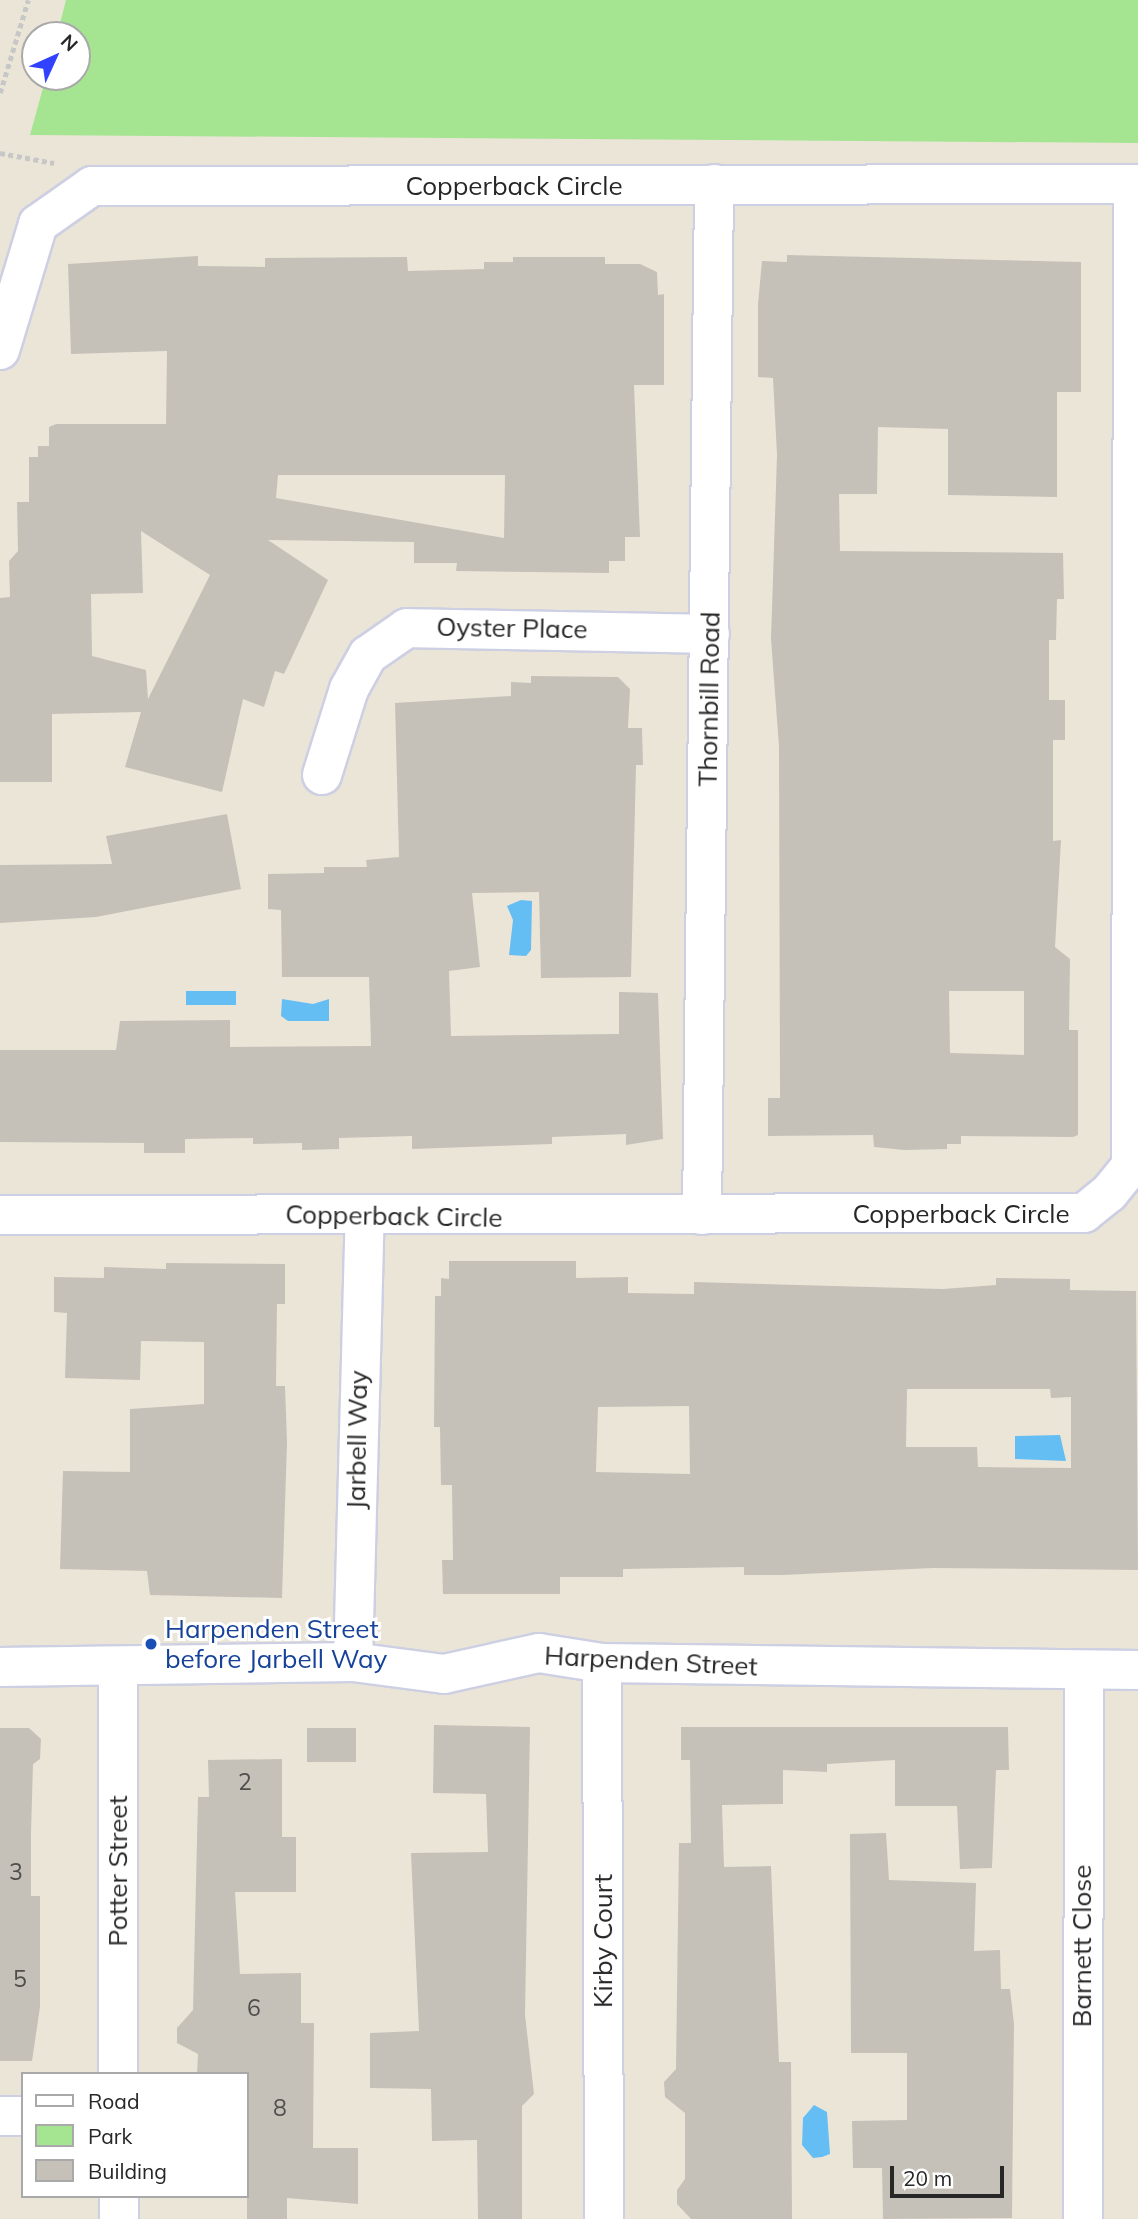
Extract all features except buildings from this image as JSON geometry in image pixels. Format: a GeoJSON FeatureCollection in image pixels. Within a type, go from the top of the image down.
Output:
{"type":"FeatureCollection","features":[{"type":"Feature","properties":{"kind":"street","name":"Thornbill Road"},"geometry":{"type":"LineString","coordinates":[[702,1214],[714,184]]}},
{"type":"Feature","properties":{"kind":"street","name":"Copperback Circle"},"geometry":{"type":"LineString","coordinates":[[0,350],[38,224],[92,186],[1135,184],[1131,1166],[1084,1213],[365,1217],[0,1215]]}},
{"type":"Feature","properties":{"kind":"street","name":"Oyster Place"},"geometry":{"type":"LineString","coordinates":[[322,775],[349,689],[368,655],[407,628],[710,634]]}},
{"type":"Feature","properties":{"kind":"street","name":"Jarbell Way"},"geometry":{"type":"LineString","coordinates":[[353,1662],[365,1217]]}},
{"type":"Feature","properties":{"kind":"street","name":"Harpenden Street"},"geometry":{"type":"LineString","coordinates":[[0,1667],[118,1668],[353,1662],[443,1674],[540,1653],[602,1663],[1138,1671]]}},
{"type":"Feature","properties":{"kind":"street","name":"Kirby Court"},"geometry":{"type":"LineString","coordinates":[[602,1663],[604,2219]]}},
{"type":"Feature","properties":{"kind":"street","name":"Potter Street"},"geometry":{"type":"LineString","coordinates":[[118,1668],[118,2072]]}},
{"type":"Feature","properties":{"kind":"street","name":"Barnett Close"},"geometry":{"type":"LineString","coordinates":[[1083,2219],[1084,1672]]}},
{"type":"Feature","properties":{"kind":"street"},"geometry":{"type":"LineString","coordinates":[[0,2116],[21,2116]]}},
{"type":"Feature","properties":{"kind":"street"},"geometry":{"type":"LineString","coordinates":[[119,2198],[119,2219]]}},
{"type":"Feature","properties":{"kind":"path"},"geometry":{"type":"LineString","coordinates":[[0,93],[28,0]]}},
{"type":"Feature","properties":{"kind":"green space"},"geometry":{"type":"Polygon","coordinates":[[[66,0],[1138,0],[1138,143],[30,135],[42,91],[91,91],[91,21],[61,21],[66,0]]]}},
{"type":"Feature","properties":{"kind":"water"},"geometry":{"type":"Polygon","coordinates":[[[521,900],[532,901],[531,950],[526,956],[509,955],[513,920],[507,906],[521,900]]]}},
{"type":"Feature","properties":{"kind":"water"},"geometry":{"type":"Polygon","coordinates":[[[186,991],[236,991],[236,1005],[186,1005],[186,991]]]}},
{"type":"Feature","properties":{"kind":"water"},"geometry":{"type":"Polygon","coordinates":[[[282,999],[313,1004],[329,999],[329,1021],[288,1021],[281,1016],[282,999]]]}},
{"type":"Feature","properties":{"kind":"water"},"geometry":{"type":"Polygon","coordinates":[[[1060,1435],[1066,1461],[1015,1459],[1015,1436],[1060,1435]]]}},
{"type":"Feature","properties":{"kind":"water"},"geometry":{"type":"Polygon","coordinates":[[[814,2105],[827,2112],[830,2154],[813,2158],[802,2145],[803,2118],[814,2105]]]}},
{"type":"Feature","properties":{"kind":"place","name":"Harpenden Street before Jarbell Way"},"geometry":{"type":"Point","coordinates":[151,1644]}}]}
